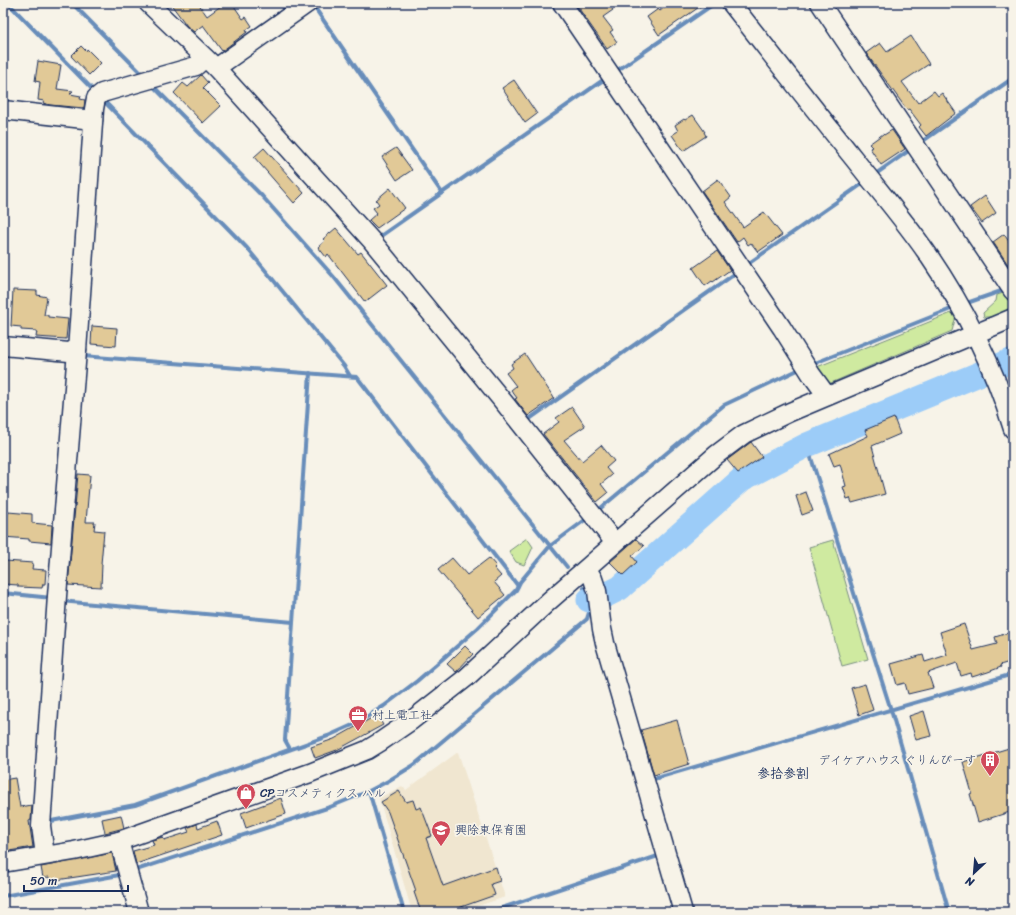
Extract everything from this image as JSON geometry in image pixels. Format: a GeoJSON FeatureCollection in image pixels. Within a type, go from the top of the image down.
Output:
{"type":"FeatureCollection","features":[{"type":"Feature","properties":{"kind":"street"},"geometry":{"type":"LineString","coordinates":[[148,3],[210,63],[372,241],[506,405],[615,543]]}},
{"type":"Feature","properties":{"kind":"street"},"geometry":{"type":"LineString","coordinates":[[45,855],[42,822],[57,599],[77,355],[94,109],[99,95],[146,79],[210,63],[308,3]]}},
{"type":"Feature","properties":{"kind":"street"},"geometry":{"type":"LineString","coordinates":[[562,3],[827,396]]}},
{"type":"Feature","properties":{"kind":"street"},"geometry":{"type":"LineString","coordinates":[[731,3],[926,251],[975,333],[991,369],[1013,429]]}},
{"type":"Feature","properties":{"kind":"street"},"geometry":{"type":"LineString","coordinates":[[820,3],[1011,288]]}},
{"type":"Feature","properties":{"kind":"street"},"geometry":{"type":"LineString","coordinates":[[3,110],[93,120]]}},
{"type":"Feature","properties":{"kind":"street"},"geometry":{"type":"LineString","coordinates":[[3,863],[74,851],[119,841],[310,773],[366,750],[412,720],[467,677],[615,543],[716,455],[731,444],[761,426],[827,396],[1013,318]]}},
{"type":"Feature","properties":{"kind":"street"},"geometry":{"type":"LineString","coordinates":[[3,346],[77,355]]}},
{"type":"Feature","properties":{"kind":"street"},"geometry":{"type":"LineString","coordinates":[[587,569],[593,579],[606,643],[683,912]]}},
{"type":"Feature","properties":{"kind":"street"},"geometry":{"type":"LineString","coordinates":[[119,841],[139,912]]}},
{"type":"Feature","properties":{"kind":"shaded area","name":"興除東保育園"},"geometry":{"type":"Polygon","coordinates":[[[458,752],[505,897],[460,912],[412,912],[379,798],[402,786],[406,790],[458,752]]]}},
{"type":"Feature","properties":{"kind":"green space"},"geometry":{"type":"Polygon","coordinates":[[[1009,291],[1013,299],[1013,307],[993,317],[984,317],[983,313],[996,301],[997,295],[1009,291]]]}},
{"type":"Feature","properties":{"kind":"green space"},"geometry":{"type":"Polygon","coordinates":[[[954,312],[956,316],[952,331],[824,386],[812,369],[954,312]]]}},
{"type":"Feature","properties":{"kind":"green space"},"geometry":{"type":"Polygon","coordinates":[[[527,538],[533,547],[524,565],[516,562],[509,551],[527,538]]]}},
{"type":"Feature","properties":{"kind":"green space"},"geometry":{"type":"Polygon","coordinates":[[[833,540],[868,659],[842,666],[809,547],[833,540]]]}},
{"type":"Feature","properties":{"kind":"building"},"geometry":{"type":"Polygon","coordinates":[[[170,3],[198,3],[207,16],[225,3],[232,3],[243,19],[246,17],[252,26],[246,30],[247,32],[222,51],[203,25],[194,32],[187,26],[170,3]]]}},
{"type":"Feature","properties":{"kind":"building"},"geometry":{"type":"Polygon","coordinates":[[[575,3],[608,3],[613,10],[603,17],[613,30],[610,32],[617,42],[607,49],[575,3]]]}},
{"type":"Feature","properties":{"kind":"building"},"geometry":{"type":"Polygon","coordinates":[[[670,3],[705,3],[659,35],[647,17],[658,9],[660,11],[670,3]]]}},
{"type":"Feature","properties":{"kind":"building"},"geometry":{"type":"Polygon","coordinates":[[[911,36],[929,64],[902,82],[918,103],[934,91],[938,96],[942,93],[956,113],[926,136],[919,127],[921,125],[909,109],[907,110],[866,53],[880,43],[887,52],[911,36]]]}},
{"type":"Feature","properties":{"kind":"building"},"geometry":{"type":"Polygon","coordinates":[[[81,46],[86,51],[87,49],[101,63],[89,75],[71,56],[81,46]]]}},
{"type":"Feature","properties":{"kind":"building"},"geometry":{"type":"Polygon","coordinates":[[[38,61],[61,65],[57,89],[73,91],[70,94],[81,96],[80,99],[85,100],[84,108],[50,105],[43,103],[44,101],[38,100],[40,82],[35,81],[38,61]]]}},
{"type":"Feature","properties":{"kind":"building"},"geometry":{"type":"Polygon","coordinates":[[[201,75],[208,83],[203,88],[221,106],[203,123],[174,93],[183,83],[188,87],[201,75]]]}},
{"type":"Feature","properties":{"kind":"building"},"geometry":{"type":"Polygon","coordinates":[[[514,80],[537,114],[525,123],[502,88],[514,80]]]}},
{"type":"Feature","properties":{"kind":"building"},"geometry":{"type":"Polygon","coordinates":[[[693,115],[705,132],[706,136],[683,151],[672,135],[678,131],[675,125],[693,115]]]}},
{"type":"Feature","properties":{"kind":"building"},"geometry":{"type":"Polygon","coordinates":[[[892,130],[905,149],[881,165],[869,144],[883,134],[884,135],[892,130]]]}},
{"type":"Feature","properties":{"kind":"building"},"geometry":{"type":"Polygon","coordinates":[[[264,148],[304,193],[294,203],[254,157],[264,148]]]}},
{"type":"Feature","properties":{"kind":"building"},"geometry":{"type":"Polygon","coordinates":[[[396,148],[412,170],[397,180],[382,157],[396,148]]]}},
{"type":"Feature","properties":{"kind":"building"},"geometry":{"type":"Polygon","coordinates":[[[718,179],[731,197],[725,202],[743,227],[764,212],[782,235],[758,252],[751,243],[748,245],[743,237],[737,242],[702,191],[718,179]]]}},
{"type":"Feature","properties":{"kind":"building"},"geometry":{"type":"Polygon","coordinates":[[[390,188],[405,208],[377,228],[369,220],[377,213],[373,208],[379,204],[376,200],[390,188]]]}},
{"type":"Feature","properties":{"kind":"building"},"geometry":{"type":"Polygon","coordinates":[[[985,196],[996,213],[982,223],[970,207],[985,196]]]}},
{"type":"Feature","properties":{"kind":"building"},"geometry":{"type":"Polygon","coordinates":[[[336,228],[358,254],[361,252],[387,285],[365,302],[328,254],[326,257],[318,247],[325,241],[323,239],[336,228]]]}},
{"type":"Feature","properties":{"kind":"building"},"geometry":{"type":"Polygon","coordinates":[[[1004,234],[1013,248],[1013,272],[993,242],[1004,234]]]}},
{"type":"Feature","properties":{"kind":"building"},"geometry":{"type":"Polygon","coordinates":[[[717,251],[730,270],[705,286],[693,268],[717,251]]]}},
{"type":"Feature","properties":{"kind":"building"},"geometry":{"type":"Polygon","coordinates":[[[13,290],[37,291],[37,295],[47,297],[44,315],[48,315],[48,317],[68,319],[66,339],[36,337],[37,331],[21,330],[21,327],[11,326],[13,290]]]}},
{"type":"Feature","properties":{"kind":"building"},"geometry":{"type":"Polygon","coordinates":[[[92,326],[117,328],[116,346],[91,344],[92,326]]]}},
{"type":"Feature","properties":{"kind":"building"},"geometry":{"type":"Polygon","coordinates":[[[525,354],[554,398],[528,416],[515,399],[517,398],[511,390],[516,386],[506,373],[513,368],[511,364],[525,354]]]}},
{"type":"Feature","properties":{"kind":"building"},"geometry":{"type":"Polygon","coordinates":[[[572,407],[585,426],[564,440],[582,461],[601,445],[614,461],[606,468],[612,475],[601,484],[608,493],[597,502],[543,434],[559,422],[556,418],[572,407]]]}},
{"type":"Feature","properties":{"kind":"building"},"geometry":{"type":"Polygon","coordinates":[[[894,418],[900,434],[872,446],[885,494],[852,503],[850,498],[847,499],[843,487],[846,486],[840,464],[834,466],[829,454],[868,436],[865,430],[894,418]]]}},
{"type":"Feature","properties":{"kind":"building"},"geometry":{"type":"Polygon","coordinates":[[[751,442],[762,457],[738,473],[727,460],[751,442]]]}},
{"type":"Feature","properties":{"kind":"building"},"geometry":{"type":"Polygon","coordinates":[[[78,474],[90,475],[86,522],[95,522],[94,530],[104,531],[101,564],[101,587],[68,585],[78,474]]]}},
{"type":"Feature","properties":{"kind":"building"},"geometry":{"type":"Polygon","coordinates":[[[806,492],[813,511],[802,515],[796,496],[806,492]]]}},
{"type":"Feature","properties":{"kind":"building"},"geometry":{"type":"Polygon","coordinates":[[[8,512],[32,514],[32,523],[52,525],[51,543],[29,541],[29,539],[3,537],[3,519],[7,520],[8,512]]]}},
{"type":"Feature","properties":{"kind":"building"},"geometry":{"type":"Polygon","coordinates":[[[636,539],[644,546],[632,556],[637,562],[623,575],[610,562],[636,539]]]}},
{"type":"Feature","properties":{"kind":"building"},"geometry":{"type":"Polygon","coordinates":[[[452,558],[467,575],[489,558],[496,566],[494,568],[501,576],[494,582],[505,595],[478,617],[438,570],[452,558]]]}},
{"type":"Feature","properties":{"kind":"building"},"geometry":{"type":"Polygon","coordinates":[[[5,561],[33,563],[32,569],[46,570],[45,584],[43,584],[42,588],[18,587],[18,585],[3,584],[3,565],[5,565],[5,561]]]}},
{"type":"Feature","properties":{"kind":"building"},"geometry":{"type":"Polygon","coordinates":[[[964,624],[973,650],[997,644],[995,637],[1011,632],[1013,638],[1013,661],[1000,665],[1001,667],[972,677],[971,673],[961,676],[957,663],[928,673],[933,688],[908,694],[905,683],[897,685],[891,664],[923,655],[925,662],[947,655],[940,632],[964,624]]]}},
{"type":"Feature","properties":{"kind":"building"},"geometry":{"type":"Polygon","coordinates":[[[465,646],[473,654],[456,672],[447,664],[465,646]]]}},
{"type":"Feature","properties":{"kind":"building"},"geometry":{"type":"Polygon","coordinates":[[[865,684],[873,710],[859,715],[851,688],[865,684]]]}},
{"type":"Feature","properties":{"kind":"building"},"geometry":{"type":"Polygon","coordinates":[[[924,711],[931,736],[916,740],[909,716],[924,711]]]}},
{"type":"Feature","properties":{"kind":"building","name":"村上電工社"},"geometry":{"type":"Polygon","coordinates":[[[377,715],[383,725],[337,750],[315,758],[311,747],[334,739],[377,715]]]}},
{"type":"Feature","properties":{"kind":"building"},"geometry":{"type":"Polygon","coordinates":[[[677,720],[689,764],[654,775],[641,730],[677,720]]]}},
{"type":"Feature","properties":{"kind":"building","name":"デイケアハウス ぐりんぴーす"},"geometry":{"type":"Polygon","coordinates":[[[1009,748],[1013,760],[1013,811],[978,822],[970,794],[972,793],[963,762],[1009,748]]]}},
{"type":"Feature","properties":{"kind":"building"},"geometry":{"type":"Polygon","coordinates":[[[15,778],[20,807],[32,805],[31,820],[29,821],[33,847],[3,852],[3,836],[6,836],[3,819],[3,780],[15,778]]]}},
{"type":"Feature","properties":{"kind":"building"},"geometry":{"type":"Polygon","coordinates":[[[399,791],[406,802],[413,800],[416,809],[421,807],[432,836],[426,838],[443,886],[496,867],[500,881],[491,884],[495,895],[447,912],[421,912],[414,892],[416,891],[388,812],[381,802],[399,791]]]}},
{"type":"Feature","properties":{"kind":"building"},"geometry":{"type":"Polygon","coordinates":[[[281,798],[286,814],[246,828],[241,813],[281,798]]]}},
{"type":"Feature","properties":{"kind":"building"},"geometry":{"type":"Polygon","coordinates":[[[121,815],[124,828],[105,833],[102,819],[121,815]]]}},
{"type":"Feature","properties":{"kind":"building"},"geometry":{"type":"Polygon","coordinates":[[[217,821],[222,835],[136,864],[133,851],[154,845],[152,840],[163,837],[164,840],[189,832],[187,828],[197,824],[198,828],[217,821]]]}},
{"type":"Feature","properties":{"kind":"building"},"geometry":{"type":"Polygon","coordinates":[[[112,853],[116,871],[50,881],[49,877],[43,878],[41,867],[112,853]]]}},
{"type":"Feature","properties":{"kind":"waterway"},"geometry":{"type":"LineString","coordinates":[[8,3],[95,92]]}},
{"type":"Feature","properties":{"kind":"waterway"},"geometry":{"type":"LineString","coordinates":[[72,3],[144,76]]}},
{"type":"Feature","properties":{"kind":"waterway"},"geometry":{"type":"LineString","coordinates":[[615,72],[715,3]]}},
{"type":"Feature","properties":{"kind":"waterway"},"geometry":{"type":"LineString","coordinates":[[315,8],[442,193]]}},
{"type":"Feature","properties":{"kind":"waterway"},"geometry":{"type":"LineString","coordinates":[[382,235],[606,78]]}},
{"type":"Feature","properties":{"kind":"waterway"},"geometry":{"type":"LineString","coordinates":[[920,143],[1013,78]]}},
{"type":"Feature","properties":{"kind":"waterway"},"geometry":{"type":"LineString","coordinates":[[151,84],[262,196],[333,276],[567,567]]}},
{"type":"Feature","properties":{"kind":"waterway"},"geometry":{"type":"LineString","coordinates":[[101,98],[247,248],[344,366],[350,376]]}},
{"type":"Feature","properties":{"kind":"waterway"},"geometry":{"type":"LineString","coordinates":[[877,173],[911,149]]}},
{"type":"Feature","properties":{"kind":"waterway"},"geometry":{"type":"LineString","coordinates":[[745,266],[862,184]]}},
{"type":"Feature","properties":{"kind":"waterway"},"geometry":{"type":"LineString","coordinates":[[528,420],[736,273]]}},
{"type":"Feature","properties":{"kind":"waterway"},"geometry":{"type":"LineString","coordinates":[[964,304],[1007,289]]}},
{"type":"Feature","properties":{"kind":"waterway"},"geometry":{"type":"LineString","coordinates":[[810,365],[956,307]]}},
{"type":"Feature","properties":{"kind":"waterway"},"geometry":{"type":"LineString","coordinates":[[82,356],[357,377],[518,586]]}},
{"type":"Feature","properties":{"kind":"waterway"},"geometry":{"type":"LineString","coordinates":[[589,600],[604,596],[620,588],[742,479],[807,445],[1013,360]]}},
{"type":"Feature","properties":{"kind":"waterway"},"geometry":{"type":"LineString","coordinates":[[596,512],[724,405],[802,368]]}},
{"type":"Feature","properties":{"kind":"waterway"},"geometry":{"type":"LineString","coordinates":[[290,749],[285,740],[310,373]]}},
{"type":"Feature","properties":{"kind":"waterway"},"geometry":{"type":"LineString","coordinates":[[807,445],[891,710],[949,912]]}},
{"type":"Feature","properties":{"kind":"waterway"},"geometry":{"type":"LineString","coordinates":[[46,822],[135,805],[328,736],[357,723],[384,706],[417,681],[478,628],[516,590],[520,582],[550,546],[589,517]]}},
{"type":"Feature","properties":{"kind":"waterway"},"geometry":{"type":"LineString","coordinates":[[133,871],[330,807],[369,791],[414,765],[587,619],[590,599],[584,588]]}},
{"type":"Feature","properties":{"kind":"waterway"},"geometry":{"type":"LineString","coordinates":[[3,593],[52,598]]}},
{"type":"Feature","properties":{"kind":"waterway"},"geometry":{"type":"LineString","coordinates":[[60,601],[293,622]]}},
{"type":"Feature","properties":{"kind":"waterway"},"geometry":{"type":"LineString","coordinates":[[650,780],[1013,674]]}},
{"type":"Feature","properties":{"kind":"waterway"},"geometry":{"type":"LineString","coordinates":[[369,791],[404,912]]}},
{"type":"Feature","properties":{"kind":"waterway"},"geometry":{"type":"LineString","coordinates":[[490,912],[661,855]]}},
{"type":"Feature","properties":{"kind":"waterway"},"geometry":{"type":"LineString","coordinates":[[3,896],[125,874]]}},
{"type":"Feature","properties":{"kind":"place","name":"村上電工社"},"geometry":{"type":"Point","coordinates":[358,732]}},
{"type":"Feature","properties":{"kind":"place","name":"デイケアハウス ぐりんぴーす"},"geometry":{"type":"Point","coordinates":[990,777]}},
{"type":"Feature","properties":{"kind":"place","name":"CPコスメティクス ハル"},"geometry":{"type":"Point","coordinates":[246,810]}},
{"type":"Feature","properties":{"kind":"place","name":"興除東保育園"},"geometry":{"type":"Point","coordinates":[441,847]}},
{"type":"Feature","properties":{"kind":"district","name":"参拾参割"},"geometry":{"type":"Point","coordinates":[783,773]}}]}
